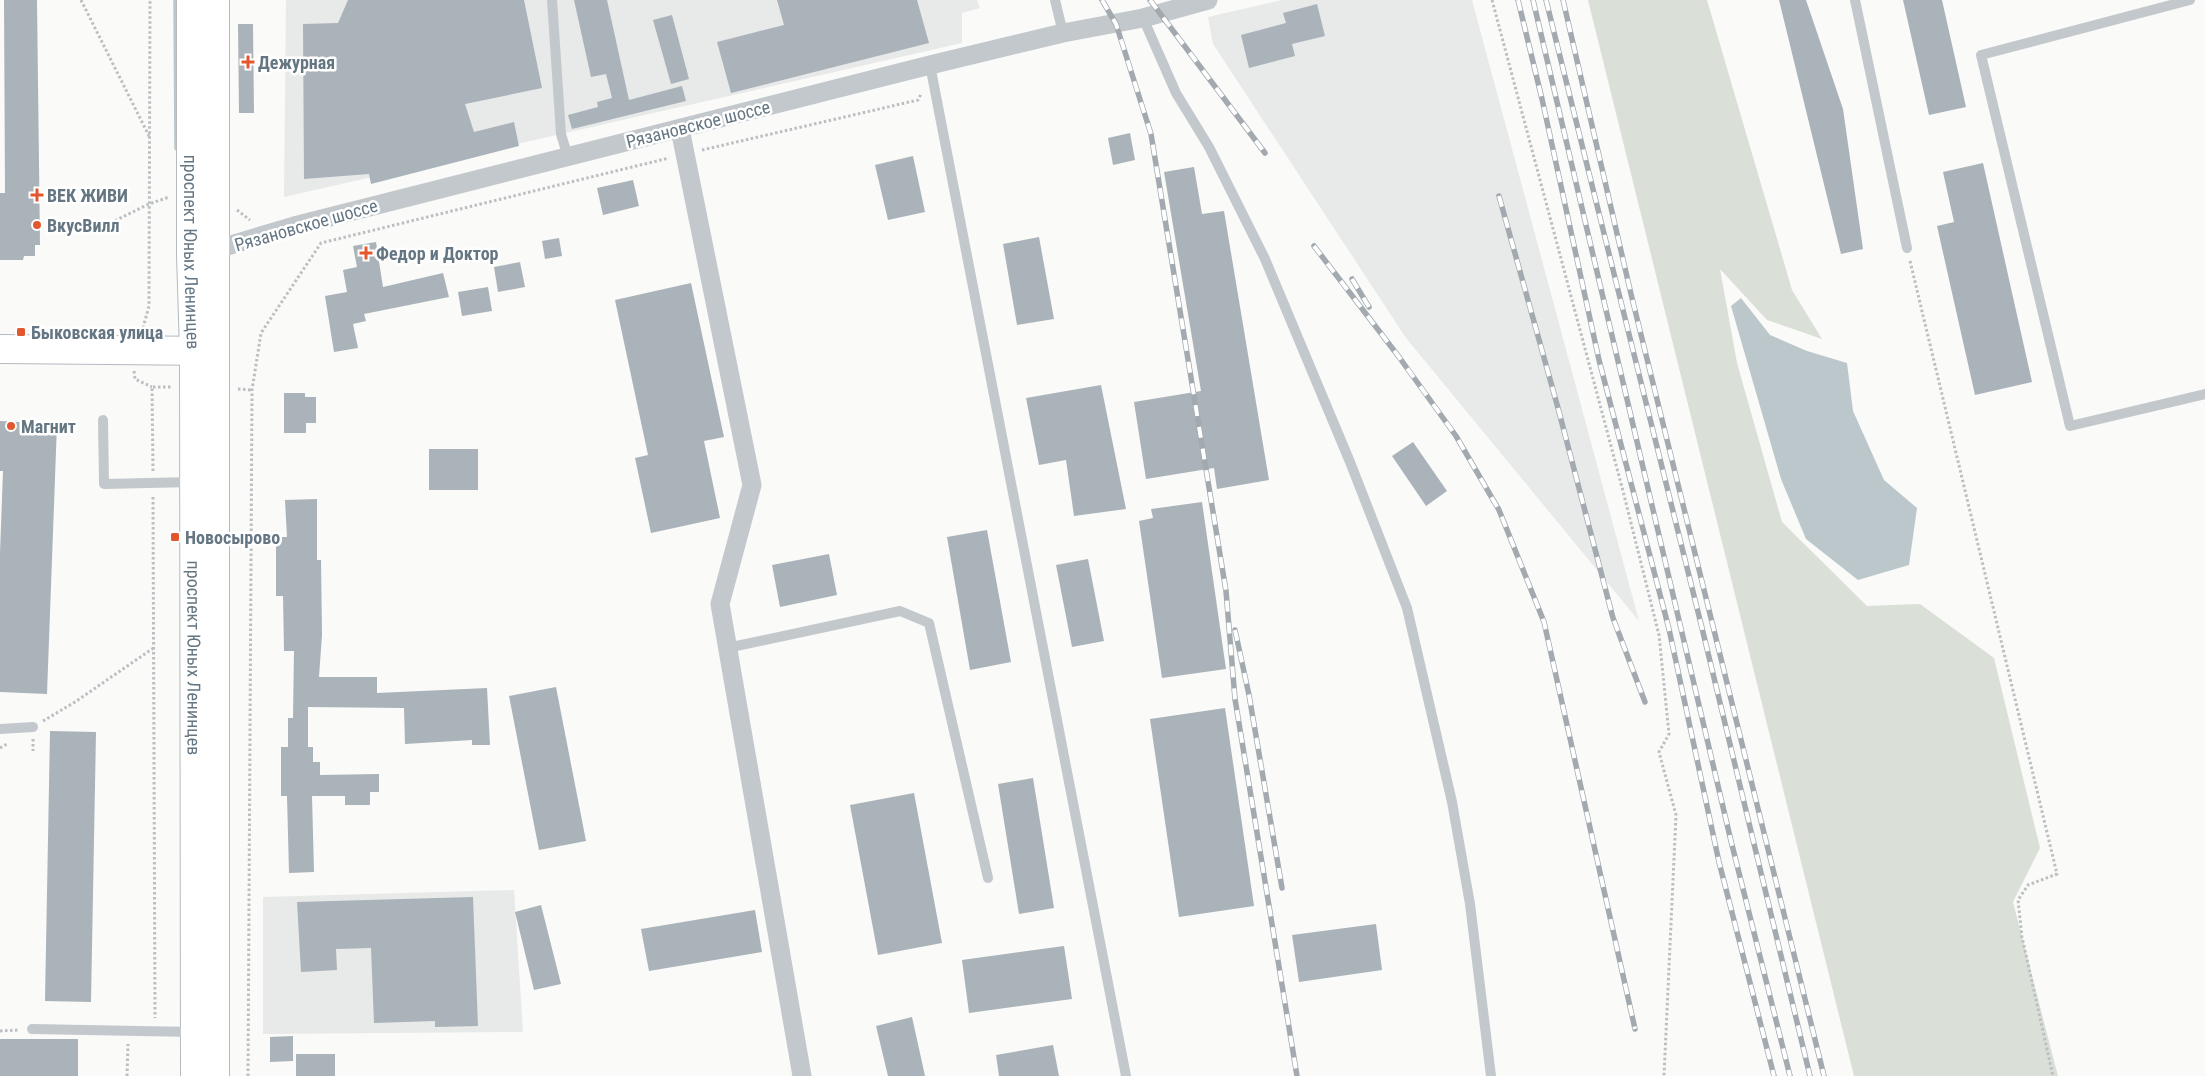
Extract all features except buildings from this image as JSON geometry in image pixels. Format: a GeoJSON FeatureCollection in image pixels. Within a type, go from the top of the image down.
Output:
{"type":"FeatureCollection","features":[{"type":"Feature","properties":{"kind":"main road","name":"проспект Юных Ленинцев"},"geometry":{"type":"LineString","coordinates":[[191,0],[191,196],[202,253]]}},
{"type":"Feature","properties":{"kind":"main road","name":"проспект Юных Ленинцев"},"geometry":{"type":"LineString","coordinates":[[215,0],[202,253],[215,1076]]}},
{"type":"Feature","properties":{"kind":"main road"},"geometry":{"type":"LineString","coordinates":[[0,348],[204,351]]}},
{"type":"Feature","properties":{"kind":"main road","name":"проспект Юных Ленинцев"},"geometry":{"type":"LineString","coordinates":[[195,1076],[194,482],[205,387]]}},
{"type":"Feature","properties":{"kind":"street","name":"Рязановское шоссе"},"geometry":{"type":"LineString","coordinates":[[202,253],[294,226],[568,157],[931,70],[1063,33],[1143,18],[1208,0]]}},
{"type":"Feature","properties":{"kind":"street"},"geometry":{"type":"LineString","coordinates":[[680,129],[752,485],[720,604],[802,1076]]}},
{"type":"Feature","properties":{"kind":"lane"},"geometry":{"type":"LineString","coordinates":[[552,0],[561,134],[568,157]]}},
{"type":"Feature","properties":{"kind":"lane"},"geometry":{"type":"LineString","coordinates":[[1055,0],[1063,33]]}},
{"type":"Feature","properties":{"kind":"lane"},"geometry":{"type":"LineString","coordinates":[[1854,0],[1907,248]]}},
{"type":"Feature","properties":{"kind":"lane"},"geometry":{"type":"LineString","coordinates":[[2190,0],[1981,55],[2070,426],[2205,394]]}},
{"type":"Feature","properties":{"kind":"lane"},"geometry":{"type":"LineString","coordinates":[[1143,18],[1176,93],[1209,147],[1265,259],[1350,462],[1407,608],[1452,802],[1470,904],[1491,1076]]}},
{"type":"Feature","properties":{"kind":"lane"},"geometry":{"type":"LineString","coordinates":[[931,70],[1126,1076]]}},
{"type":"Feature","properties":{"kind":"lane"},"geometry":{"type":"LineString","coordinates":[[103,420],[104,484],[194,482]]}},
{"type":"Feature","properties":{"kind":"lane"},"geometry":{"type":"LineString","coordinates":[[727,648],[900,611],[929,623],[988,878]]}},
{"type":"Feature","properties":{"kind":"lane"},"geometry":{"type":"LineString","coordinates":[[0,729],[33,727]]}},
{"type":"Feature","properties":{"kind":"lane"},"geometry":{"type":"LineString","coordinates":[[32,1029],[195,1032]]}},
{"type":"Feature","properties":{"kind":"path"},"geometry":{"type":"LineString","coordinates":[[81,0],[149,137]]}},
{"type":"Feature","properties":{"kind":"path"},"geometry":{"type":"LineString","coordinates":[[150,0],[149,306],[136,350],[135,379],[152,387],[205,387],[252,390]]}},
{"type":"Feature","properties":{"kind":"path"},"geometry":{"type":"LineString","coordinates":[[1492,0],[1623,491],[1659,635],[1669,734],[1659,752],[1676,815],[1664,1076]]}},
{"type":"Feature","properties":{"kind":"path"},"geometry":{"type":"LineString","coordinates":[[248,1076],[252,390],[261,333],[321,243],[684,154],[918,100],[931,70]]}},
{"type":"Feature","properties":{"kind":"path"},"geometry":{"type":"LineString","coordinates":[[106,225],[149,204],[173,195],[191,196]]}},
{"type":"Feature","properties":{"kind":"path"},"geometry":{"type":"LineString","coordinates":[[1907,248],[2057,874],[2028,884],[2018,900],[2022,937],[2053,1076]]}},
{"type":"Feature","properties":{"kind":"path"},"geometry":{"type":"LineString","coordinates":[[152,387],[155,646],[155,1031]]}},
{"type":"Feature","properties":{"kind":"path"},"geometry":{"type":"LineString","coordinates":[[33,751],[33,727],[75,702],[155,646]]}},
{"type":"Feature","properties":{"kind":"path"},"geometry":{"type":"LineString","coordinates":[[0,1031],[32,1029]]}},
{"type":"Feature","properties":{"kind":"path"},"geometry":{"type":"LineString","coordinates":[[127,1076],[128,1031]]}},
{"type":"Feature","properties":{"kind":"shaded area"},"geometry":{"type":"Polygon","coordinates":[[[286,0],[977,0],[980,8],[962,13],[962,43],[284,197],[286,0]]]}},
{"type":"Feature","properties":{"kind":"shaded area"},"geometry":{"type":"Polygon","coordinates":[[[1282,0],[1472,0],[1639,621],[1406,338],[1213,44],[1208,17],[1282,0]]]}},
{"type":"Feature","properties":{"kind":"shaded area"},"geometry":{"type":"Polygon","coordinates":[[[1588,0],[1707,0],[1792,290],[1822,339],[1767,320],[1720,269],[1737,363],[1782,522],[1867,606],[1920,604],[1994,658],[2040,848],[2013,902],[2058,1076],[1854,1076],[1588,0]]]}},
{"type":"Feature","properties":{"kind":"shaded area"},"geometry":{"type":"Polygon","coordinates":[[[1741,298],[1770,335],[1807,351],[1847,363],[1853,411],[1884,480],[1917,508],[1909,565],[1858,580],[1806,539],[1781,479],[1731,306],[1741,298]]]}},
{"type":"Feature","properties":{"kind":"shaded area"},"geometry":{"type":"Polygon","coordinates":[[[514,890],[523,1032],[263,1034],[263,897],[514,890]]]}},
{"type":"Feature","properties":{"kind":"waterway"},"geometry":{"type":"LineString","coordinates":[[176,0],[177,148]]}},
{"type":"Feature","properties":{"kind":"railway"},"geometry":{"type":"LineString","coordinates":[[1102,0],[1116,24],[1151,134],[1226,591],[1235,699],[1297,1076]]}},
{"type":"Feature","properties":{"kind":"railway"},"geometry":{"type":"LineString","coordinates":[[1150,0],[1265,153]]}},
{"type":"Feature","properties":{"kind":"railway"},"geometry":{"type":"LineString","coordinates":[[1518,0],[1542,99],[1599,360],[1669,629],[1719,862],[1774,1076]]}},
{"type":"Feature","properties":{"kind":"railway"},"geometry":{"type":"LineString","coordinates":[[1533,0],[1731,841],[1790,1076]]}},
{"type":"Feature","properties":{"kind":"railway"},"geometry":{"type":"LineString","coordinates":[[1546,0],[1702,628],[1810,1076]]}},
{"type":"Feature","properties":{"kind":"railway"},"geometry":{"type":"LineString","coordinates":[[1563,0],[1631,294],[1824,1076]]}},
{"type":"Feature","properties":{"kind":"railway"},"geometry":{"type":"LineString","coordinates":[[1499,196],[1558,408],[1613,618],[1645,702]]}},
{"type":"Feature","properties":{"kind":"railway"},"geometry":{"type":"LineString","coordinates":[[1314,246],[1399,357],[1456,436],[1499,510],[1544,622],[1635,1029]]}},
{"type":"Feature","properties":{"kind":"railway"},"geometry":{"type":"LineString","coordinates":[[1352,279],[1369,307]]}},
{"type":"Feature","properties":{"kind":"railway"},"geometry":{"type":"LineString","coordinates":[[1235,630],[1249,695],[1282,888]]}},
{"type":"Feature","properties":{"kind":"place","name":"Дежурная"},"geometry":{"type":"Point","coordinates":[248,62]}},
{"type":"Feature","properties":{"kind":"place","name":"ВЕК ЖИВИ"},"geometry":{"type":"Point","coordinates":[37,195]}},
{"type":"Feature","properties":{"kind":"place","name":"ВкусВилл"},"geometry":{"type":"Point","coordinates":[37,225]}},
{"type":"Feature","properties":{"kind":"place","name":"Федор и Доктор"},"geometry":{"type":"Point","coordinates":[366,253]}},
{"type":"Feature","properties":{"kind":"place","name":"Быковская улица"},"geometry":{"type":"Point","coordinates":[21,332]}},
{"type":"Feature","properties":{"kind":"place","name":"Магнит"},"geometry":{"type":"Point","coordinates":[11,426]}},
{"type":"Feature","properties":{"kind":"place","name":"Новосырово"},"geometry":{"type":"Point","coordinates":[175,537]}}]}
